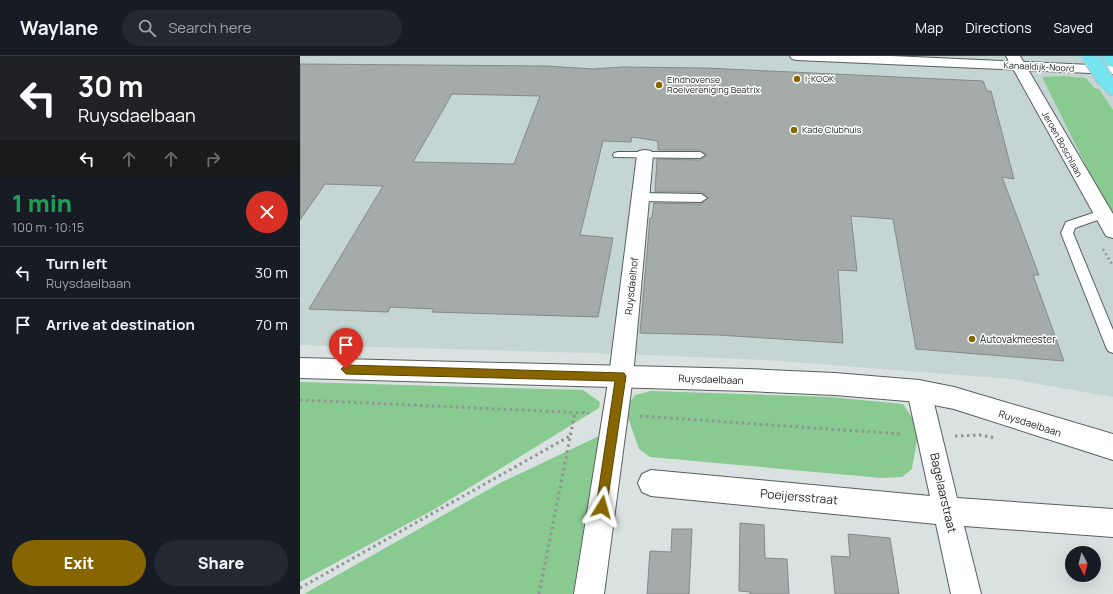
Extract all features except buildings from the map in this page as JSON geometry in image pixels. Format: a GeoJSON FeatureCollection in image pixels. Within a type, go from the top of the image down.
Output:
{"type":"FeatureCollection","features":[{"type":"Feature","properties":{"kind":"main road"},"geometry":{"type":"LineString","coordinates":[[1090,56],[1111,81]]}},
{"type":"Feature","properties":{"kind":"main road"},"geometry":{"type":"LineString","coordinates":[[1108,56],[1113,63]]}},
{"type":"Feature","properties":{"kind":"street","name":"Kanaaldijk-Noord"},"geometry":{"type":"LineString","coordinates":[[797,56],[1016,61],[1111,81]]}},
{"type":"Feature","properties":{"kind":"street","name":"Jeroen Boschlaan"},"geometry":{"type":"LineString","coordinates":[[1016,61],[1113,231]]}},
{"type":"Feature","properties":{"kind":"street","name":"Ruysdaelhof"},"geometry":{"type":"LineString","coordinates":[[621,376],[645,155]]}},
{"type":"Feature","properties":{"kind":"street","name":"Ruysdaelbaan"},"geometry":{"type":"LineString","coordinates":[[300,368],[621,376],[827,384],[919,391],[954,398],[1088,441],[1113,446]]}},
{"type":"Feature","properties":{"kind":"street"},"geometry":{"type":"LineString","coordinates":[[589,594],[621,376]]}},
{"type":"Feature","properties":{"kind":"street","name":"Bagelaarstraat"},"geometry":{"type":"LineString","coordinates":[[919,391],[966,594]]}},
{"type":"Feature","properties":{"kind":"street","name":"Poeijersstraat"},"geometry":{"type":"LineString","coordinates":[[651,483],[947,511]]}},
{"type":"Feature","properties":{"kind":"street"},"geometry":{"type":"LineString","coordinates":[[947,511],[1113,523]]}},
{"type":"Feature","properties":{"kind":"lane"},"geometry":{"type":"LineString","coordinates":[[618,155],[700,155]]}},
{"type":"Feature","properties":{"kind":"lane"},"geometry":{"type":"LineString","coordinates":[[640,197],[701,198]]}},
{"type":"Feature","properties":{"kind":"lane"},"geometry":{"type":"LineString","coordinates":[[1102,214],[1070,225],[1068,234],[1113,347]]}},
{"type":"Feature","properties":{"kind":"path"},"geometry":{"type":"LineString","coordinates":[[539,594],[575,412]]}},
{"type":"Feature","properties":{"kind":"path"},"geometry":{"type":"LineString","coordinates":[[300,588],[570,436]]}},
{"type":"Feature","properties":{"kind":"shaded area"},"geometry":{"type":"Polygon","coordinates":[[[300,56],[1113,56],[1113,397],[1011,379],[766,360],[622,354],[300,345],[300,56]]]}},
{"type":"Feature","properties":{"kind":"green space"},"geometry":{"type":"Polygon","coordinates":[[[1063,76],[1086,78],[1094,88],[1099,89],[1113,110],[1113,218],[1042,77],[1063,76]]]}},
{"type":"Feature","properties":{"kind":"green space"},"geometry":{"type":"Polygon","coordinates":[[[300,382],[583,390],[600,402],[599,408],[433,510],[300,582],[300,382]]]}},
{"type":"Feature","properties":{"kind":"green space"},"geometry":{"type":"Polygon","coordinates":[[[651,391],[830,397],[903,404],[919,428],[912,469],[902,477],[881,478],[650,457],[639,449],[625,409],[635,395],[651,391]]]}},
{"type":"Feature","properties":{"kind":"green space"},"geometry":{"type":"Polygon","coordinates":[[[599,436],[573,594],[304,594],[500,483],[599,436]]]}},
{"type":"Feature","properties":{"kind":"place","name":"I-KOOK"},"geometry":{"type":"Point","coordinates":[797,79]}},
{"type":"Feature","properties":{"kind":"place","name":"Eindhovense Roeivereniging Beatrix"},"geometry":{"type":"Point","coordinates":[659,85]}},
{"type":"Feature","properties":{"kind":"place","name":"Kade Clubhuis"},"geometry":{"type":"Point","coordinates":[794,130]}},
{"type":"Feature","properties":{"kind":"place","name":"Autovakmeester"},"geometry":{"type":"Point","coordinates":[972,339]}},
{"type":"Feature","properties":{"kind":"route"},"geometry":{"type":"LineString","coordinates":[[346,369],[621,376],[602,507]]}}]}
